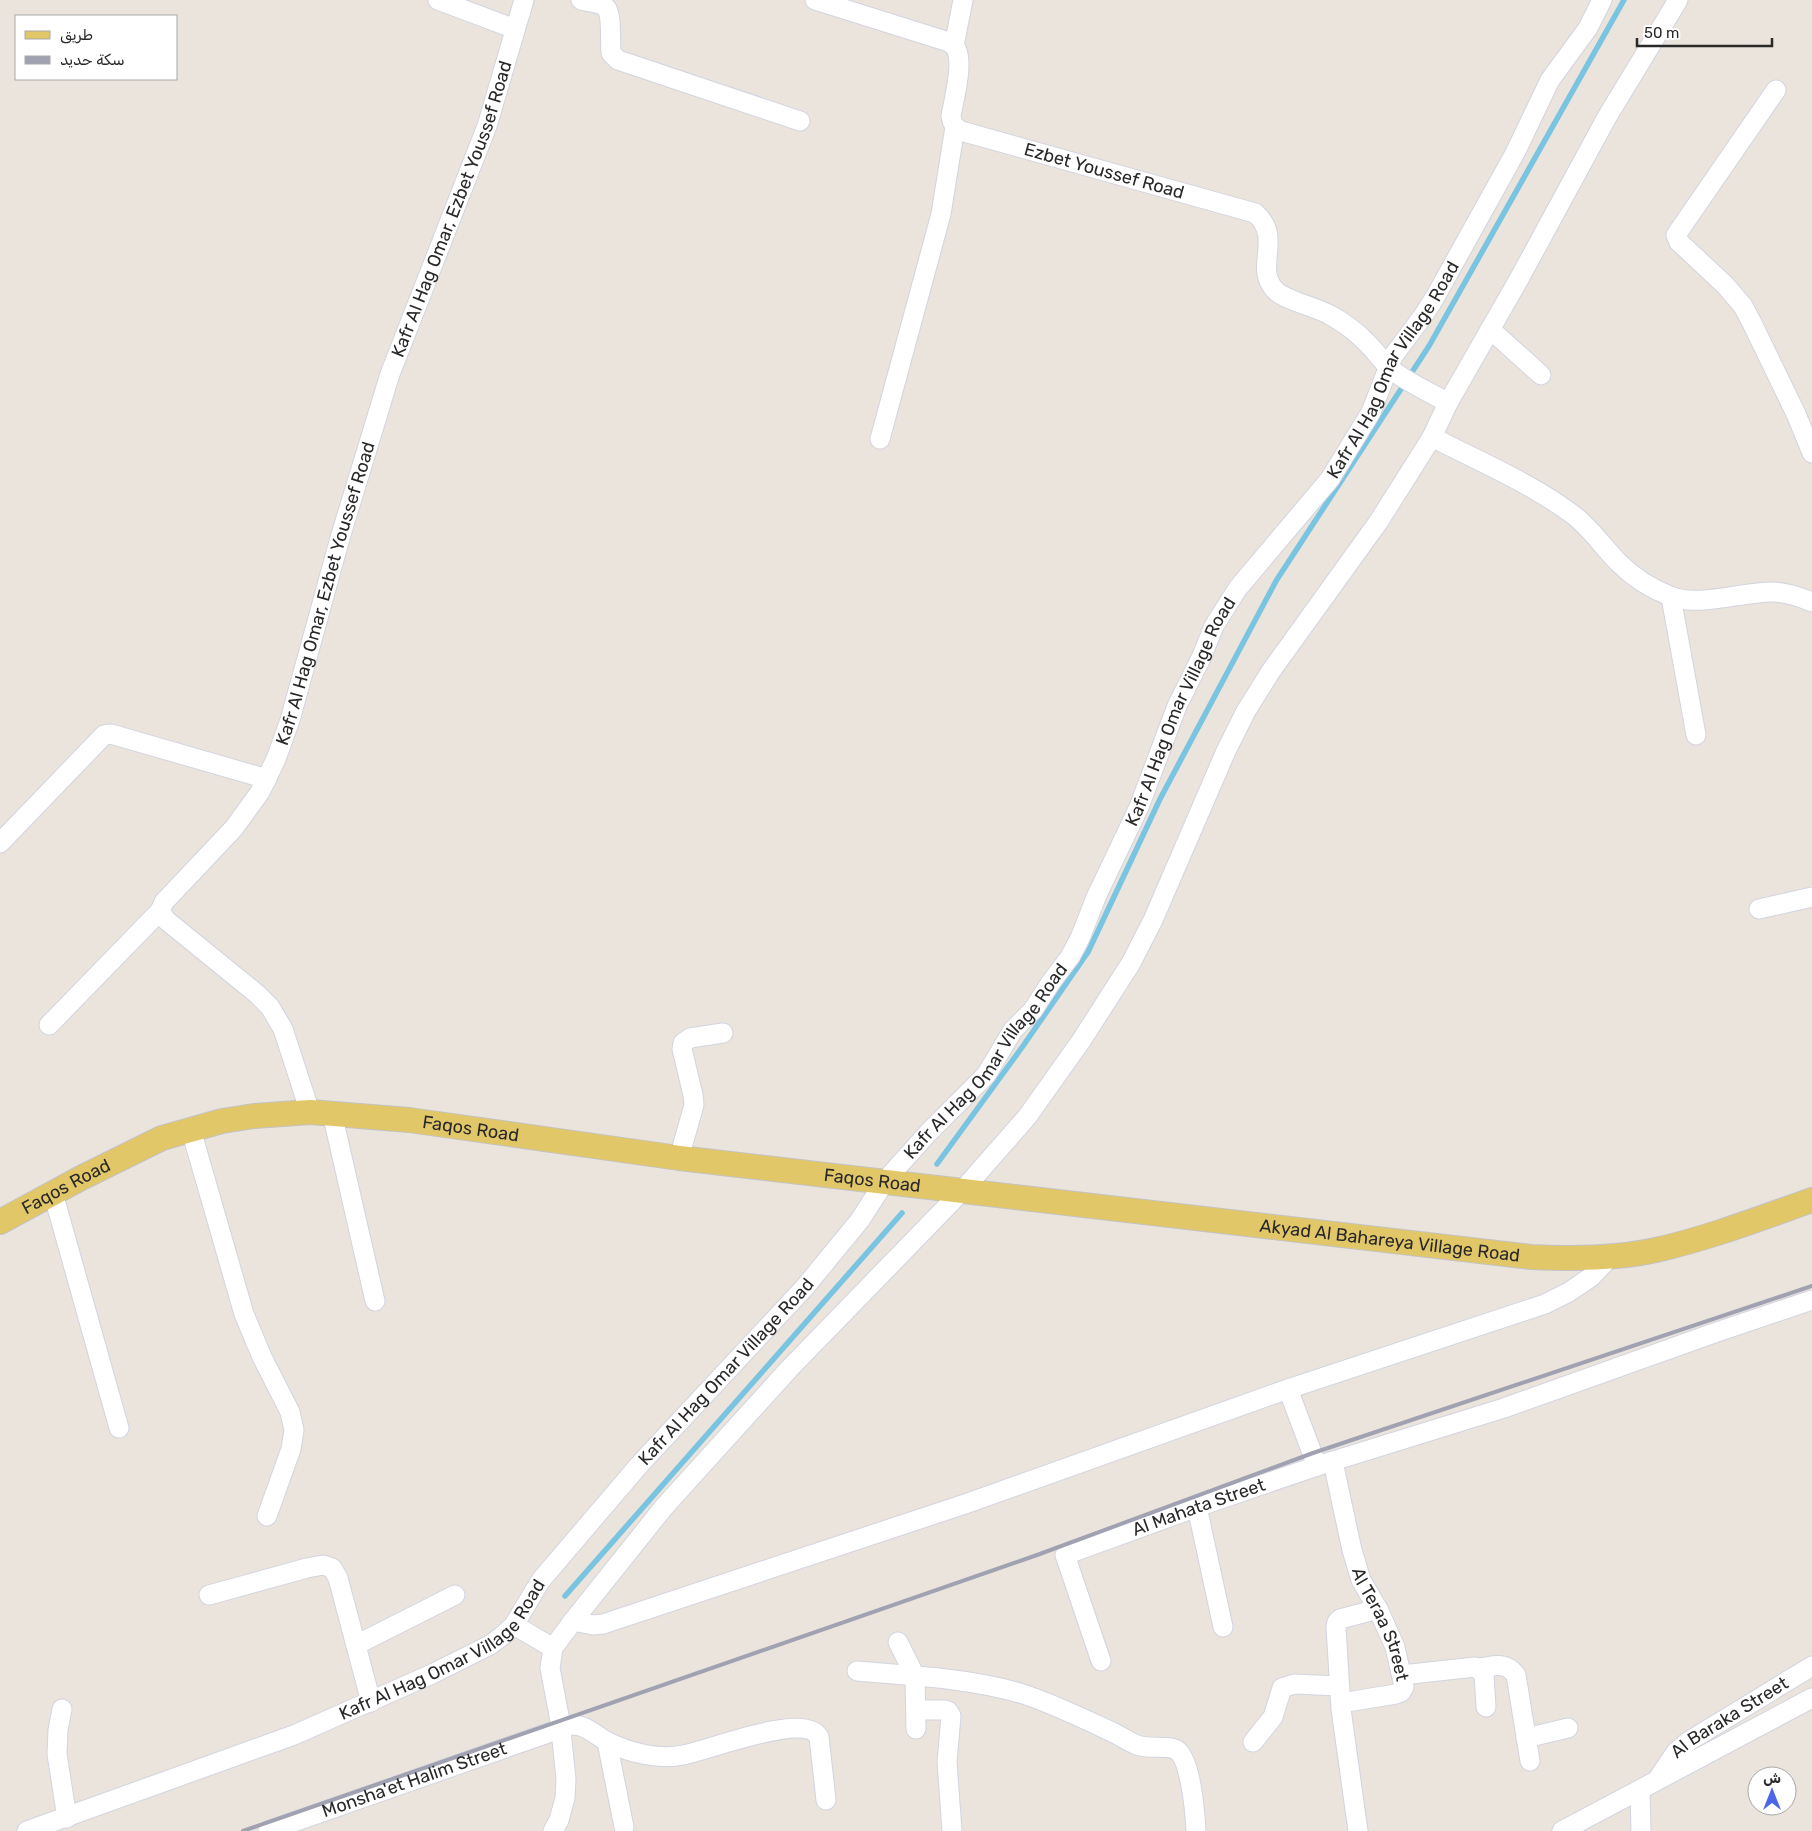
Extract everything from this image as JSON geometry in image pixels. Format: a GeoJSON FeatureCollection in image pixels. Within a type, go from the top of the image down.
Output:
{"type":"FeatureCollection","features":[{"type":"Feature","properties":{"kind":"main road","name":"Faqos Road"},"geometry":{"type":"LineString","coordinates":[[0,1222],[53,1192],[162,1138],[222,1122],[254,1116],[321,1112],[409,1120],[679,1158],[962,1191]]}},
{"type":"Feature","properties":{"kind":"main road","name":"Akyad Al Bahareya Village Road"},"geometry":{"type":"LineString","coordinates":[[962,1191],[1493,1254],[1571,1259],[1610,1257],[1655,1250],[1699,1239],[1812,1200]]}},
{"type":"Feature","properties":{"kind":"street"},"geometry":{"type":"LineString","coordinates":[[438,0],[515,28]]}},
{"type":"Feature","properties":{"kind":"street","name":"Kafr Al Hag Omar, Ezbet Youssef Road"},"geometry":{"type":"LineString","coordinates":[[49,1025],[160,911],[164,902],[234,828],[252,804],[267,779],[290,720],[340,538],[390,374],[488,126],[524,0]]}},
{"type":"Feature","properties":{"kind":"street"},"geometry":{"type":"LineString","coordinates":[[581,0],[603,6],[607,9],[611,53],[618,60],[800,121]]}},
{"type":"Feature","properties":{"kind":"street"},"geometry":{"type":"LineString","coordinates":[[815,0],[949,42],[957,51],[959,65],[951,116],[955,127],[941,214],[880,439]]}},
{"type":"Feature","properties":{"kind":"street"},"geometry":{"type":"LineString","coordinates":[[954,46],[963,0]]}},
{"type":"Feature","properties":{"kind":"street","name":"Kafr Al Hag Omar Village Road"},"geometry":{"type":"LineString","coordinates":[[27,1831],[294,1735],[371,1702],[490,1645],[514,1624],[541,1580],[646,1457],[805,1286],[860,1220],[885,1181],[928,1133],[986,1075],[1009,1036],[1033,1010],[1070,957],[1080,938],[1096,896],[1139,807],[1177,706],[1201,658],[1214,626],[1238,588],[1330,479],[1371,412],[1391,368],[1393,356],[1434,299],[1515,153],[1550,80],[1588,28],[1602,0]]}},
{"type":"Feature","properties":{"kind":"street"},"geometry":{"type":"LineString","coordinates":[[553,1831],[559,1820],[566,1788],[564,1757],[550,1668],[553,1648],[572,1621],[664,1507],[789,1369],[962,1191],[1027,1117],[1060,1072],[1131,963],[1153,920],[1226,751],[1246,711],[1271,671],[1379,521],[1432,437],[1440,399],[1490,329],[1607,117],[1678,0]]}},
{"type":"Feature","properties":{"kind":"street"},"geometry":{"type":"LineString","coordinates":[[1776,90],[1676,235],[1679,242],[1725,285],[1742,306],[1792,406],[1812,453]]}},
{"type":"Feature","properties":{"kind":"street","name":"Ezbet Youssef Road"},"geometry":{"type":"LineString","coordinates":[[955,127],[968,133],[1255,213],[1267,227],[1266,272],[1269,282],[1276,292],[1328,314],[1345,324],[1358,334],[1391,368],[1440,399]]}},
{"type":"Feature","properties":{"kind":"street"},"geometry":{"type":"LineString","coordinates":[[1490,329],[1541,375]]}},
{"type":"Feature","properties":{"kind":"street"},"geometry":{"type":"LineString","coordinates":[[1432,437],[1546,496],[1574,516],[1634,576],[1671,597],[1684,600],[1699,600],[1774,592],[1790,593],[1812,602]]}},
{"type":"Feature","properties":{"kind":"street"},"geometry":{"type":"LineString","coordinates":[[1671,597],[1696,736]]}},
{"type":"Feature","properties":{"kind":"street"},"geometry":{"type":"LineString","coordinates":[[0,843],[104,736],[111,734],[267,779]]}},
{"type":"Feature","properties":{"kind":"street"},"geometry":{"type":"LineString","coordinates":[[1759,909],[1812,897]]}},
{"type":"Feature","properties":{"kind":"street"},"geometry":{"type":"LineString","coordinates":[[160,911],[166,920],[270,1006],[283,1029],[321,1112],[375,1301]]}},
{"type":"Feature","properties":{"kind":"street"},"geometry":{"type":"LineString","coordinates":[[679,1158],[694,1105],[694,1095],[682,1049],[683,1043],[690,1038],[723,1033]]}},
{"type":"Feature","properties":{"kind":"street"},"geometry":{"type":"LineString","coordinates":[[191,1130],[244,1314],[262,1357],[290,1412],[294,1430],[291,1449],[268,1516]]}},
{"type":"Feature","properties":{"kind":"street"},"geometry":{"type":"LineString","coordinates":[[53,1192],[119,1428]]}},
{"type":"Feature","properties":{"kind":"street"},"geometry":{"type":"LineString","coordinates":[[572,1621],[593,1625],[603,1624],[965,1504],[1288,1389],[1545,1304],[1569,1292],[1591,1277],[1610,1257]]}},
{"type":"Feature","properties":{"kind":"street","name":"Al Mahata Street"},"geometry":{"type":"LineString","coordinates":[[1101,1661],[1065,1555],[1197,1507],[1325,1464],[1504,1408],[1812,1300]]}},
{"type":"Feature","properties":{"kind":"street","name":"Al Teraa Street"},"geometry":{"type":"LineString","coordinates":[[1288,1389],[1325,1464],[1358,1572],[1378,1609],[1395,1647],[1402,1675],[1404,1688],[1401,1692],[1348,1702],[1341,1709]]}},
{"type":"Feature","properties":{"kind":"street"},"geometry":{"type":"LineString","coordinates":[[1197,1507],[1223,1627]]}},
{"type":"Feature","properties":{"kind":"street"},"geometry":{"type":"LineString","coordinates":[[209,1595],[307,1568],[323,1565],[332,1568],[338,1578],[371,1702]]}},
{"type":"Feature","properties":{"kind":"street"},"geometry":{"type":"LineString","coordinates":[[356,1645],[455,1595]]}},
{"type":"Feature","properties":{"kind":"street"},"geometry":{"type":"LineString","coordinates":[[1358,1831],[1341,1709],[1336,1627],[1340,1619],[1378,1609]]}},
{"type":"Feature","properties":{"kind":"street"},"geometry":{"type":"LineString","coordinates":[[514,1624],[553,1648]]}},
{"type":"Feature","properties":{"kind":"street"},"geometry":{"type":"LineString","coordinates":[[898,1642],[915,1676],[916,1720],[945,1710],[951,1716],[947,1762],[952,1831]]}},
{"type":"Feature","properties":{"kind":"street"},"geometry":{"type":"LineString","coordinates":[[1402,1675],[1472,1666],[1479,1668],[1505,1666],[1511,1669],[1516,1675],[1530,1761]]}},
{"type":"Feature","properties":{"kind":"street","name":"Al Baraka Street"},"geometry":{"type":"LineString","coordinates":[[1657,1780],[1676,1752],[1689,1741],[1812,1666]]}},
{"type":"Feature","properties":{"kind":"street"},"geometry":{"type":"LineString","coordinates":[[1479,1668],[1485,1678],[1486,1707]]}},
{"type":"Feature","properties":{"kind":"street"},"geometry":{"type":"LineString","coordinates":[[857,1671],[977,1684],[1022,1694],[1045,1702],[1139,1746],[1173,1748],[1181,1755],[1189,1778],[1195,1809],[1196,1831]]}},
{"type":"Feature","properties":{"kind":"street"},"geometry":{"type":"LineString","coordinates":[[1253,1742],[1273,1717],[1282,1688],[1294,1684],[1339,1686]]}},
{"type":"Feature","properties":{"kind":"street"},"geometry":{"type":"LineString","coordinates":[[1562,1831],[1812,1698]]}},
{"type":"Feature","properties":{"kind":"street"},"geometry":{"type":"LineString","coordinates":[[62,1709],[58,1730],[57,1754],[67,1818]]}},
{"type":"Feature","properties":{"kind":"street","name":"Monsha'et Halim Street"},"geometry":{"type":"LineString","coordinates":[[276,1830],[571,1725],[582,1726],[607,1742],[626,1750],[662,1757],[696,1753],[761,1733],[783,1729],[810,1729],[816,1731],[818,1737],[826,1800]]}},
{"type":"Feature","properties":{"kind":"street"},"geometry":{"type":"LineString","coordinates":[[1526,1738],[1568,1728]]}},
{"type":"Feature","properties":{"kind":"street"},"geometry":{"type":"LineString","coordinates":[[607,1742],[624,1827]]}},
{"type":"Feature","properties":{"kind":"street"},"geometry":{"type":"LineString","coordinates":[[1640,1790],[1641,1831]]}},
{"type":"Feature","properties":{"kind":"waterway"},"geometry":{"type":"LineString","coordinates":[[937,1164],[1023,1046],[1088,952],[1160,799],[1276,581],[1429,346],[1624,0]]}},
{"type":"Feature","properties":{"kind":"waterway"},"geometry":{"type":"LineString","coordinates":[[565,1596],[902,1213]]}},
{"type":"Feature","properties":{"kind":"railway"},"geometry":{"type":"LineString","coordinates":[[243,1831],[1037,1555],[1313,1453],[1812,1286]]}}]}
